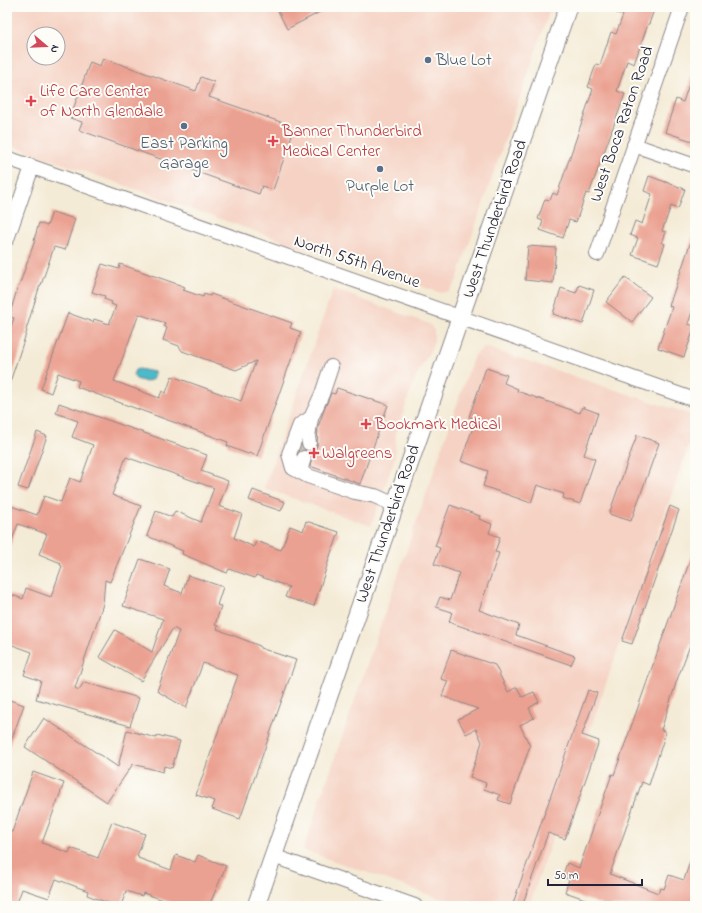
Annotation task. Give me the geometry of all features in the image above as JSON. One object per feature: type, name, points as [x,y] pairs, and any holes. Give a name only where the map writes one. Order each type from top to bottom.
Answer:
[{"type":"main road","name":"West Thunderbird Road","points":[[256,906],[568,7]]},
{"type":"street","name":"West Boca Raton Road","points":[[597,254],[682,7]]},
{"type":"street","points":[[634,145],[695,166]]},
{"type":"street","name":"North 55th Avenue","points":[[7,158],[695,400]]},
{"type":"street","points":[[7,239],[32,167]]},
{"type":"street","points":[[307,441],[311,418],[320,399],[331,367]]},
{"type":"street","points":[[311,418],[300,424],[289,454],[293,468],[301,462],[308,476],[375,496],[395,505]]},
{"type":"street","points":[[273,856],[415,906]]},
{"type":"shaded area","name":"Banner Thunderbird Medical Center","points":[[7,7],[551,7],[456,282],[449,291],[441,293],[314,250],[294,245],[7,144]]},
{"type":"shaded area","points":[[333,289],[429,324],[434,330],[434,341],[415,378],[396,434],[395,457],[371,526],[264,488]]},
{"type":"shaded area","points":[[485,347],[695,416],[695,427],[529,906],[461,906],[303,850],[474,355]]},
{"type":"water","points":[[139,369],[154,372],[155,374],[153,379],[146,382],[136,379],[133,375],[135,370]]},
{"type":"building","points":[[276,7],[330,7],[287,29]]},
{"type":"building","points":[[604,7],[655,7],[634,64],[627,61],[617,91],[625,94],[589,194],[586,193],[576,222],[569,220],[563,238],[540,230],[543,221],[538,219],[545,199],[550,200],[553,193],[557,195],[593,89],[588,87],[596,64],[600,65],[611,32],[616,34],[623,15],[604,9]]},
{"type":"building","name":"East Parking Garage","points":[[103,58],[196,91],[201,77],[214,82],[209,97],[289,125],[286,133],[292,135],[273,190],[262,186],[259,194],[79,130],[82,122],[70,118],[90,62],[100,66]]},
{"type":"building","points":[[693,72],[695,72],[695,142],[665,132],[676,99],[683,102]]},
{"type":"building","points":[[649,176],[685,189],[678,209],[671,206],[662,231],[666,232],[662,243],[665,244],[658,264],[632,255],[638,238],[630,235],[635,221],[642,224],[652,194],[644,191]]},
{"type":"building","points":[[52,212],[75,219],[65,250],[54,247],[40,285],[26,330],[27,331],[9,385],[7,385],[7,338],[14,318],[9,317],[18,286],[35,240],[39,223],[47,226]]},
{"type":"building","points":[[693,235],[695,236],[695,303],[688,324],[695,326],[684,357],[658,348],[672,307],[669,306]]},
{"type":"building","points":[[528,246],[556,248],[553,283],[525,280]]},
{"type":"building","points":[[102,264],[119,269],[120,264],[180,285],[185,287],[183,290],[203,297],[204,294],[210,296],[211,294],[292,323],[290,328],[301,332],[257,456],[227,446],[228,442],[77,387],[79,381],[58,373],[51,393],[41,389],[68,313],[93,322],[94,319],[109,324],[116,306],[111,304],[112,302],[104,299],[105,296],[92,292]],"holes":[[[139,314],[165,323],[164,326],[167,328],[163,340],[179,346],[182,351],[236,370],[256,361],[241,401],[172,376],[166,393],[162,391],[159,398],[114,381]]]},
{"type":"building","points":[[625,277],[651,297],[632,322],[606,302]]},
{"type":"building","points":[[579,285],[594,290],[583,324],[553,314],[561,288],[576,293]]},
{"type":"building","points":[[486,368],[507,375],[504,383],[518,389],[517,391],[580,413],[582,407],[598,413],[584,455],[595,459],[580,504],[563,498],[564,494],[537,485],[531,503],[483,486],[488,471],[461,461],[476,419],[469,417]]},
{"type":"building","name":"Walgreens","points":[[337,388],[388,405],[360,484],[310,466],[312,456],[309,451],[314,450],[317,446],[318,427],[331,393],[335,394]]},
{"type":"building","points":[[59,403],[207,455],[201,471],[228,481],[219,506],[242,514],[234,538],[254,547],[256,541],[281,550],[290,526],[303,531],[306,521],[339,532],[314,606],[285,597],[289,587],[256,575],[255,578],[229,569],[227,573],[182,554],[183,551],[147,536],[156,511],[172,517],[175,511],[201,522],[214,488],[126,457],[112,495],[141,506],[110,582],[105,580],[103,604],[75,688],[79,690],[84,682],[139,698],[130,726],[36,699],[41,681],[24,675],[32,652],[7,643],[11,633],[7,631],[7,593],[23,599],[26,588],[51,597],[62,566],[60,565],[61,563],[39,554],[47,534],[18,524],[7,551],[7,518],[11,506],[37,515],[44,496],[61,502],[70,478],[80,482],[93,445],[72,437],[78,421],[56,413]]},
{"type":"building","points":[[37,432],[47,436],[28,490],[18,487]]},
{"type":"building","points":[[637,435],[659,443],[631,521],[609,514]]},
{"type":"building","points":[[253,490],[285,502],[281,511],[249,500]]},
{"type":"building","points":[[450,505],[480,516],[479,519],[492,524],[489,533],[500,537],[495,552],[499,553],[479,610],[519,625],[516,635],[575,656],[571,665],[449,622],[452,612],[436,607],[440,597],[450,600],[459,573],[434,564],[440,548],[435,546]]},
{"type":"building","points":[[670,506],[679,510],[632,644],[622,641]]},
{"type":"building","points":[[694,549],[695,632],[677,680],[661,730],[666,732],[649,785],[642,782],[610,874],[658,893],[661,888],[664,889],[669,875],[684,880],[693,852],[695,852],[695,906],[605,906],[565,892],[569,879],[562,877],[567,863],[579,868],[612,774],[614,775]]},
{"type":"building","points":[[140,559],[170,569],[164,586],[182,593],[188,575],[223,587],[217,605],[221,606],[215,625],[218,626],[217,629],[260,646],[260,648],[296,660],[240,819],[212,809],[215,801],[196,795],[238,675],[203,663],[186,708],[157,691],[179,631],[173,628],[141,681],[99,657],[115,630],[152,652],[163,619],[123,606]]},
{"type":"building","points":[[451,650],[495,665],[508,692],[517,687],[522,697],[534,692],[539,702],[529,708],[534,718],[520,725],[530,746],[510,804],[498,800],[500,795],[484,789],[486,783],[470,777],[482,742],[476,729],[466,734],[458,719],[478,709],[442,696],[448,681],[441,679]]},
{"type":"building","points":[[588,690],[597,693],[582,735],[599,741],[565,839],[548,833],[522,906],[512,906]]},
{"type":"building","points":[[7,699],[24,705],[8,749],[7,749]]},
{"type":"building","points":[[44,718],[118,767],[127,730],[156,738],[157,735],[180,741],[172,768],[164,766],[163,772],[133,764],[107,802],[25,747]]},
{"type":"building","points":[[33,772],[64,783],[42,843],[69,853],[71,848],[98,858],[112,822],[145,834],[137,856],[139,856],[138,858],[171,870],[176,855],[195,862],[198,855],[226,866],[209,906],[181,906],[143,893],[142,896],[126,891],[121,906],[116,906],[87,895],[88,891],[56,879],[49,898],[22,889],[16,906],[7,906],[7,878],[11,866],[7,865],[7,830],[12,832]]},
{"type":"tunnel","points":[[298,456],[304,441]]},
{"type":"place","name":"Blue Lot","points":[[428,60]]},
{"type":"place","name":"Life Care Center of North Glendale","points":[[31,101]]},
{"type":"place","name":"East Parking Garage","points":[[184,126]]},
{"type":"place","name":"Banner Thunderbird Medical Center","points":[[273,141]]},
{"type":"place","name":"Purple Lot","points":[[380,169]]},
{"type":"place","name":"Bookmark Medical","points":[[366,424]]},
{"type":"place","name":"Walgreens","points":[[314,453]]}]
